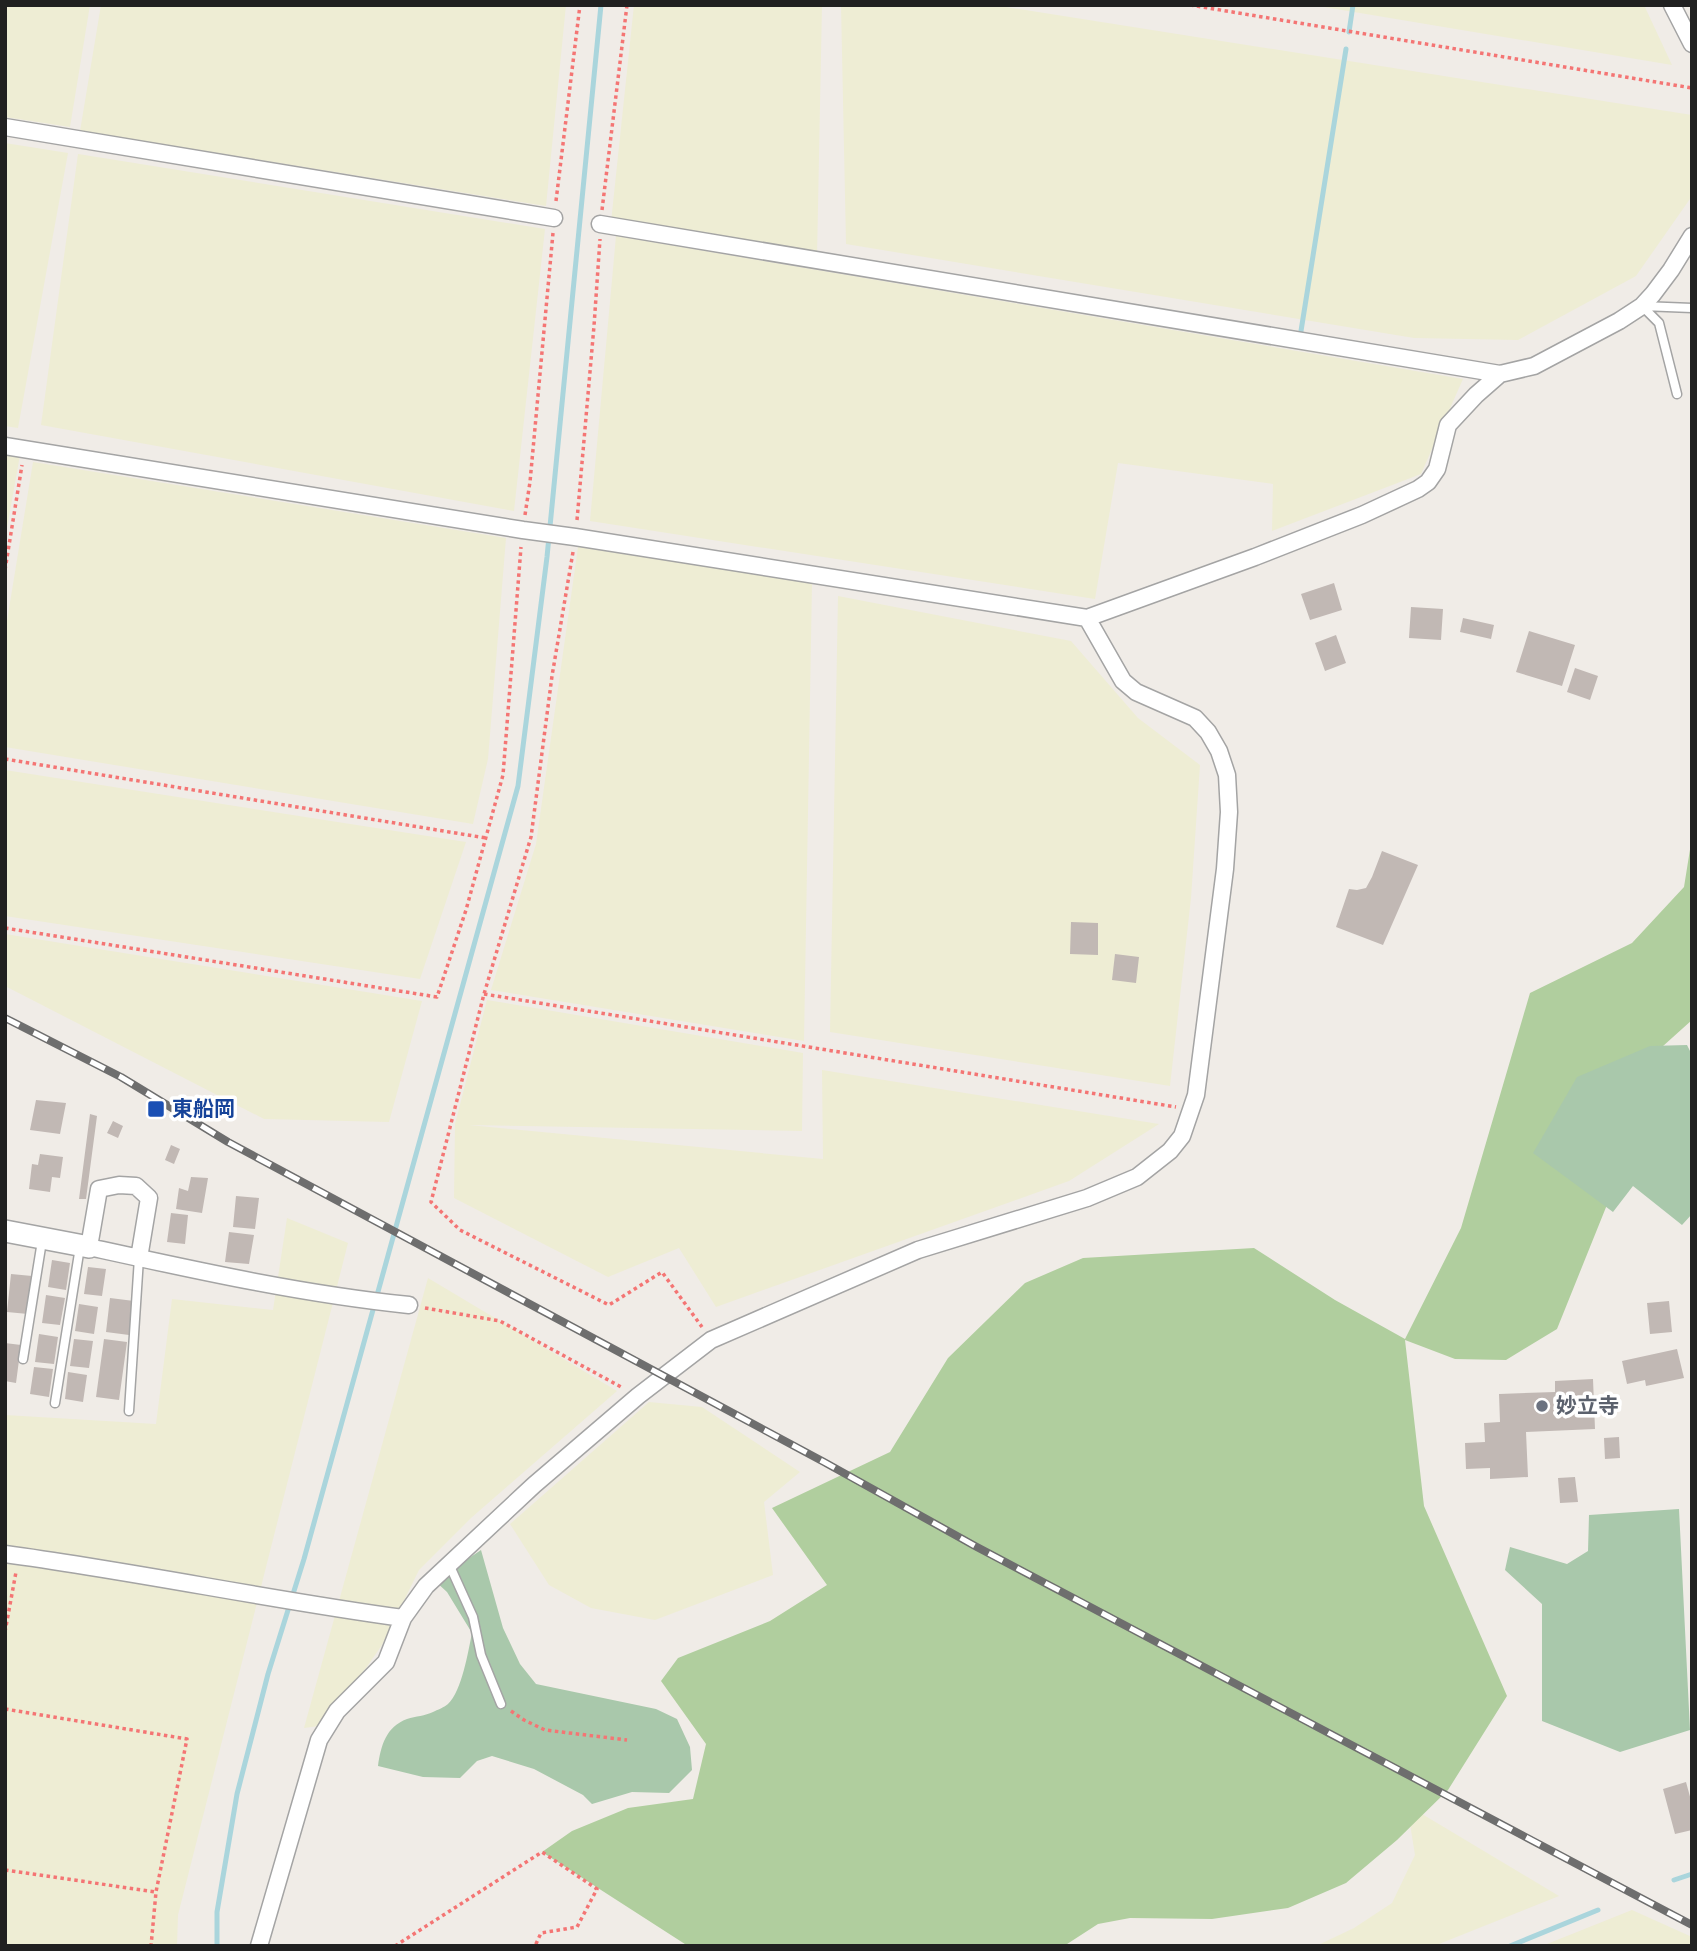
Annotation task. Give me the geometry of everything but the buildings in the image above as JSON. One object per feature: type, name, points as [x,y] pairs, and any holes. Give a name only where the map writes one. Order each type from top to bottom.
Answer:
[{"type":"street","points":[[1672,5],[1692,44]]},
{"type":"street","points":[[5,127],[554,218]]},
{"type":"street","points":[[600,224],[1500,374],[1534,366],[1642,306],[1659,286],[1692,236]]},
{"type":"street","points":[[5,446],[1087,618],[1314,534],[1418,489],[1428,482],[1437,469],[1448,425],[1500,374]]},
{"type":"street","points":[[258,1946],[319,1740],[337,1711],[386,1662],[403,1618],[426,1586],[534,1485],[638,1396],[711,1340],[918,1250],[1087,1198],[1137,1177],[1170,1151],[1182,1136],[1196,1095],[1225,869],[1229,812],[1227,775],[1219,751],[1208,732],[1195,718],[1136,692],[1124,681],[1087,618]]},
{"type":"street","points":[[85,1245],[99,1189],[119,1185],[136,1186],[149,1198],[139,1258]]},
{"type":"street","points":[[5,1231],[85,1245],[188,1269],[353,1299],[409,1305]]},
{"type":"street","points":[[12,1555],[98,1567],[315,1606],[403,1618]]},
{"type":"lane","points":[[1642,306],[1692,308]]},
{"type":"lane","points":[[1642,306],[1658,323],[1677,394]]},
{"type":"lane","points":[[23,1359],[43,1238]]},
{"type":"lane","points":[[55,1403],[85,1245]]},
{"type":"lane","points":[[129,1412],[139,1258]]},
{"type":"lane","points":[[449,1564],[473,1617],[481,1655],[501,1704]]},
{"type":"path","points":[[5,928],[437,997],[466,911],[503,775],[523,530],[554,218],[580,5]]},
{"type":"path","points":[[626,5],[600,224],[594,327],[575,537],[552,676],[531,837],[484,994],[431,1202],[460,1230],[609,1305],[662,1272],[711,1340]]},
{"type":"path","points":[[1190,5],[1692,88]]},
{"type":"path","points":[[5,570],[25,449]]},
{"type":"path","points":[[5,760],[486,838]]},
{"type":"path","points":[[484,994],[1191,1109]]},
{"type":"path","points":[[409,1305],[500,1321],[638,1396]]},
{"type":"path","points":[[5,1632],[12,1555]]},
{"type":"path","points":[[501,1704],[545,1730],[627,1740]]},
{"type":"path","points":[[5,1709],[187,1740],[156,1892],[151,1946]]},
{"type":"path","points":[[394,1946],[542,1852],[597,1889],[577,1927],[541,1933],[535,1946]]},
{"type":"path","points":[[5,1870],[156,1892]]},
{"type":"green space","points":[[5,5],[90,5],[70,127],[5,117]]},
{"type":"green space","points":[[101,5],[566,5],[546,206],[80,131]]},
{"type":"green space","points":[[634,5],[822,5],[817,257],[611,222]]},
{"type":"green space","points":[[841,5],[993,5],[1692,115],[1692,196],[1636,276],[1518,340],[1414,338],[846,244]]},
{"type":"green space","points":[[1312,5],[1644,5],[1672,65]]},
{"type":"green space","points":[[5,143],[68,153],[18,428],[5,426]]},
{"type":"green space","points":[[78,154],[545,229],[514,511],[41,425]]},
{"type":"green space","points":[[616,236],[1463,379],[1421,474],[1272,531],[1273,484],[1118,463],[1095,599],[590,521]]},
{"type":"green space","points":[[5,452],[20,455],[5,539]]},
{"type":"green space","points":[[33,462],[506,538],[488,759],[473,824],[5,747],[5,633]]},
{"type":"green space","points":[[578,547],[812,583],[804,1041],[491,990],[536,844]]},
{"type":"green space","points":[[838,596],[1071,641],[1138,718],[1200,765],[1191,898],[1170,1086],[830,1032]]},
{"type":"green space","points":[[5,770],[466,842],[420,979],[5,916]]},
{"type":"green space","points":[[1692,837],[1692,1020],[1643,1064],[1623,1165],[1557,1329],[1506,1360],[1455,1359],[1405,1340],[1424,1506],[1507,1696],[1448,1790],[1397,1840],[1346,1883],[1288,1908],[1212,1919],[1130,1918],[1098,1924],[1064,1946],[688,1946],[542,1852],[572,1831],[628,1808],[693,1799],[706,1744],[661,1681],[678,1658],[770,1621],[827,1585],[772,1508],[890,1452],[948,1358],[1025,1283],[1083,1258],[1254,1248],[1335,1300],[1405,1339],[1461,1228],[1530,993],[1632,943],[1684,887]]},
{"type":"green space","points":[[5,934],[422,1001],[389,1122],[264,1119],[5,986]]},
{"type":"green space","points":[[487,1000],[803,1053],[802,1131],[469,1125],[823,1159],[822,1070],[1159,1124],[1069,1181],[716,1307],[679,1248],[608,1277],[454,1198],[455,1124]]},
{"type":"green space","points":[[1687,1045],[1692,1055],[1692,1214],[1682,1225],[1633,1186],[1613,1212],[1533,1153],[1577,1077],[1650,1046]]},
{"type":"green space","points":[[287,1218],[348,1243],[178,1915],[177,1946],[5,1946],[5,1415],[156,1424],[172,1299],[273,1310]]},
{"type":"green space","points":[[428,1278],[617,1391],[471,1518],[419,1570],[382,1645],[366,1668],[319,1726],[304,1728]]},
{"type":"green space","points":[[649,1402],[702,1407],[800,1472],[764,1502],[773,1575],[655,1620],[591,1608],[549,1585],[510,1524]]},
{"type":"green space","points":[[1679,1509],[1690,1730],[1620,1752],[1542,1721],[1542,1604],[1505,1570],[1510,1547],[1567,1564],[1588,1551],[1589,1515]]},
{"type":"green space","points":[[481,1550],[503,1628],[520,1664],[536,1684],[656,1709],[677,1719],[690,1747],[692,1770],[669,1793],[632,1792],[592,1804],[583,1795],[534,1769],[492,1756],[477,1761],[460,1778],[423,1777],[378,1766],[383,1744],[394,1727],[407,1719],[445,1706],[457,1690],[472,1633],[447,1592],[435,1581]]},
{"type":"green space","points":[[1407,1805],[1559,1896],[1434,1946],[1316,1946],[1354,1928],[1392,1903],[1415,1855]]},
{"type":"green space","points":[[1632,1910],[1692,1937],[1692,1946],[1542,1946]]},
{"type":"waterway","points":[[217,1946],[217,1912],[237,1794],[268,1674],[304,1559],[518,786],[547,557],[601,5]]},
{"type":"waterway","points":[[1349,32],[1353,5]]},
{"type":"waterway","points":[[1301,331],[1346,49]]},
{"type":"waterway","points":[[1674,1880],[1692,1874]]},
{"type":"waterway","points":[[1510,1946],[1598,1910]]},
{"type":"railway","points":[[5,1018],[121,1077],[228,1142],[975,1546],[1692,1925]]},
{"type":"place","name":"東船岡","points":[[156,1109]]},
{"type":"place","name":"妙立寺","points":[[1542,1406]]}]
